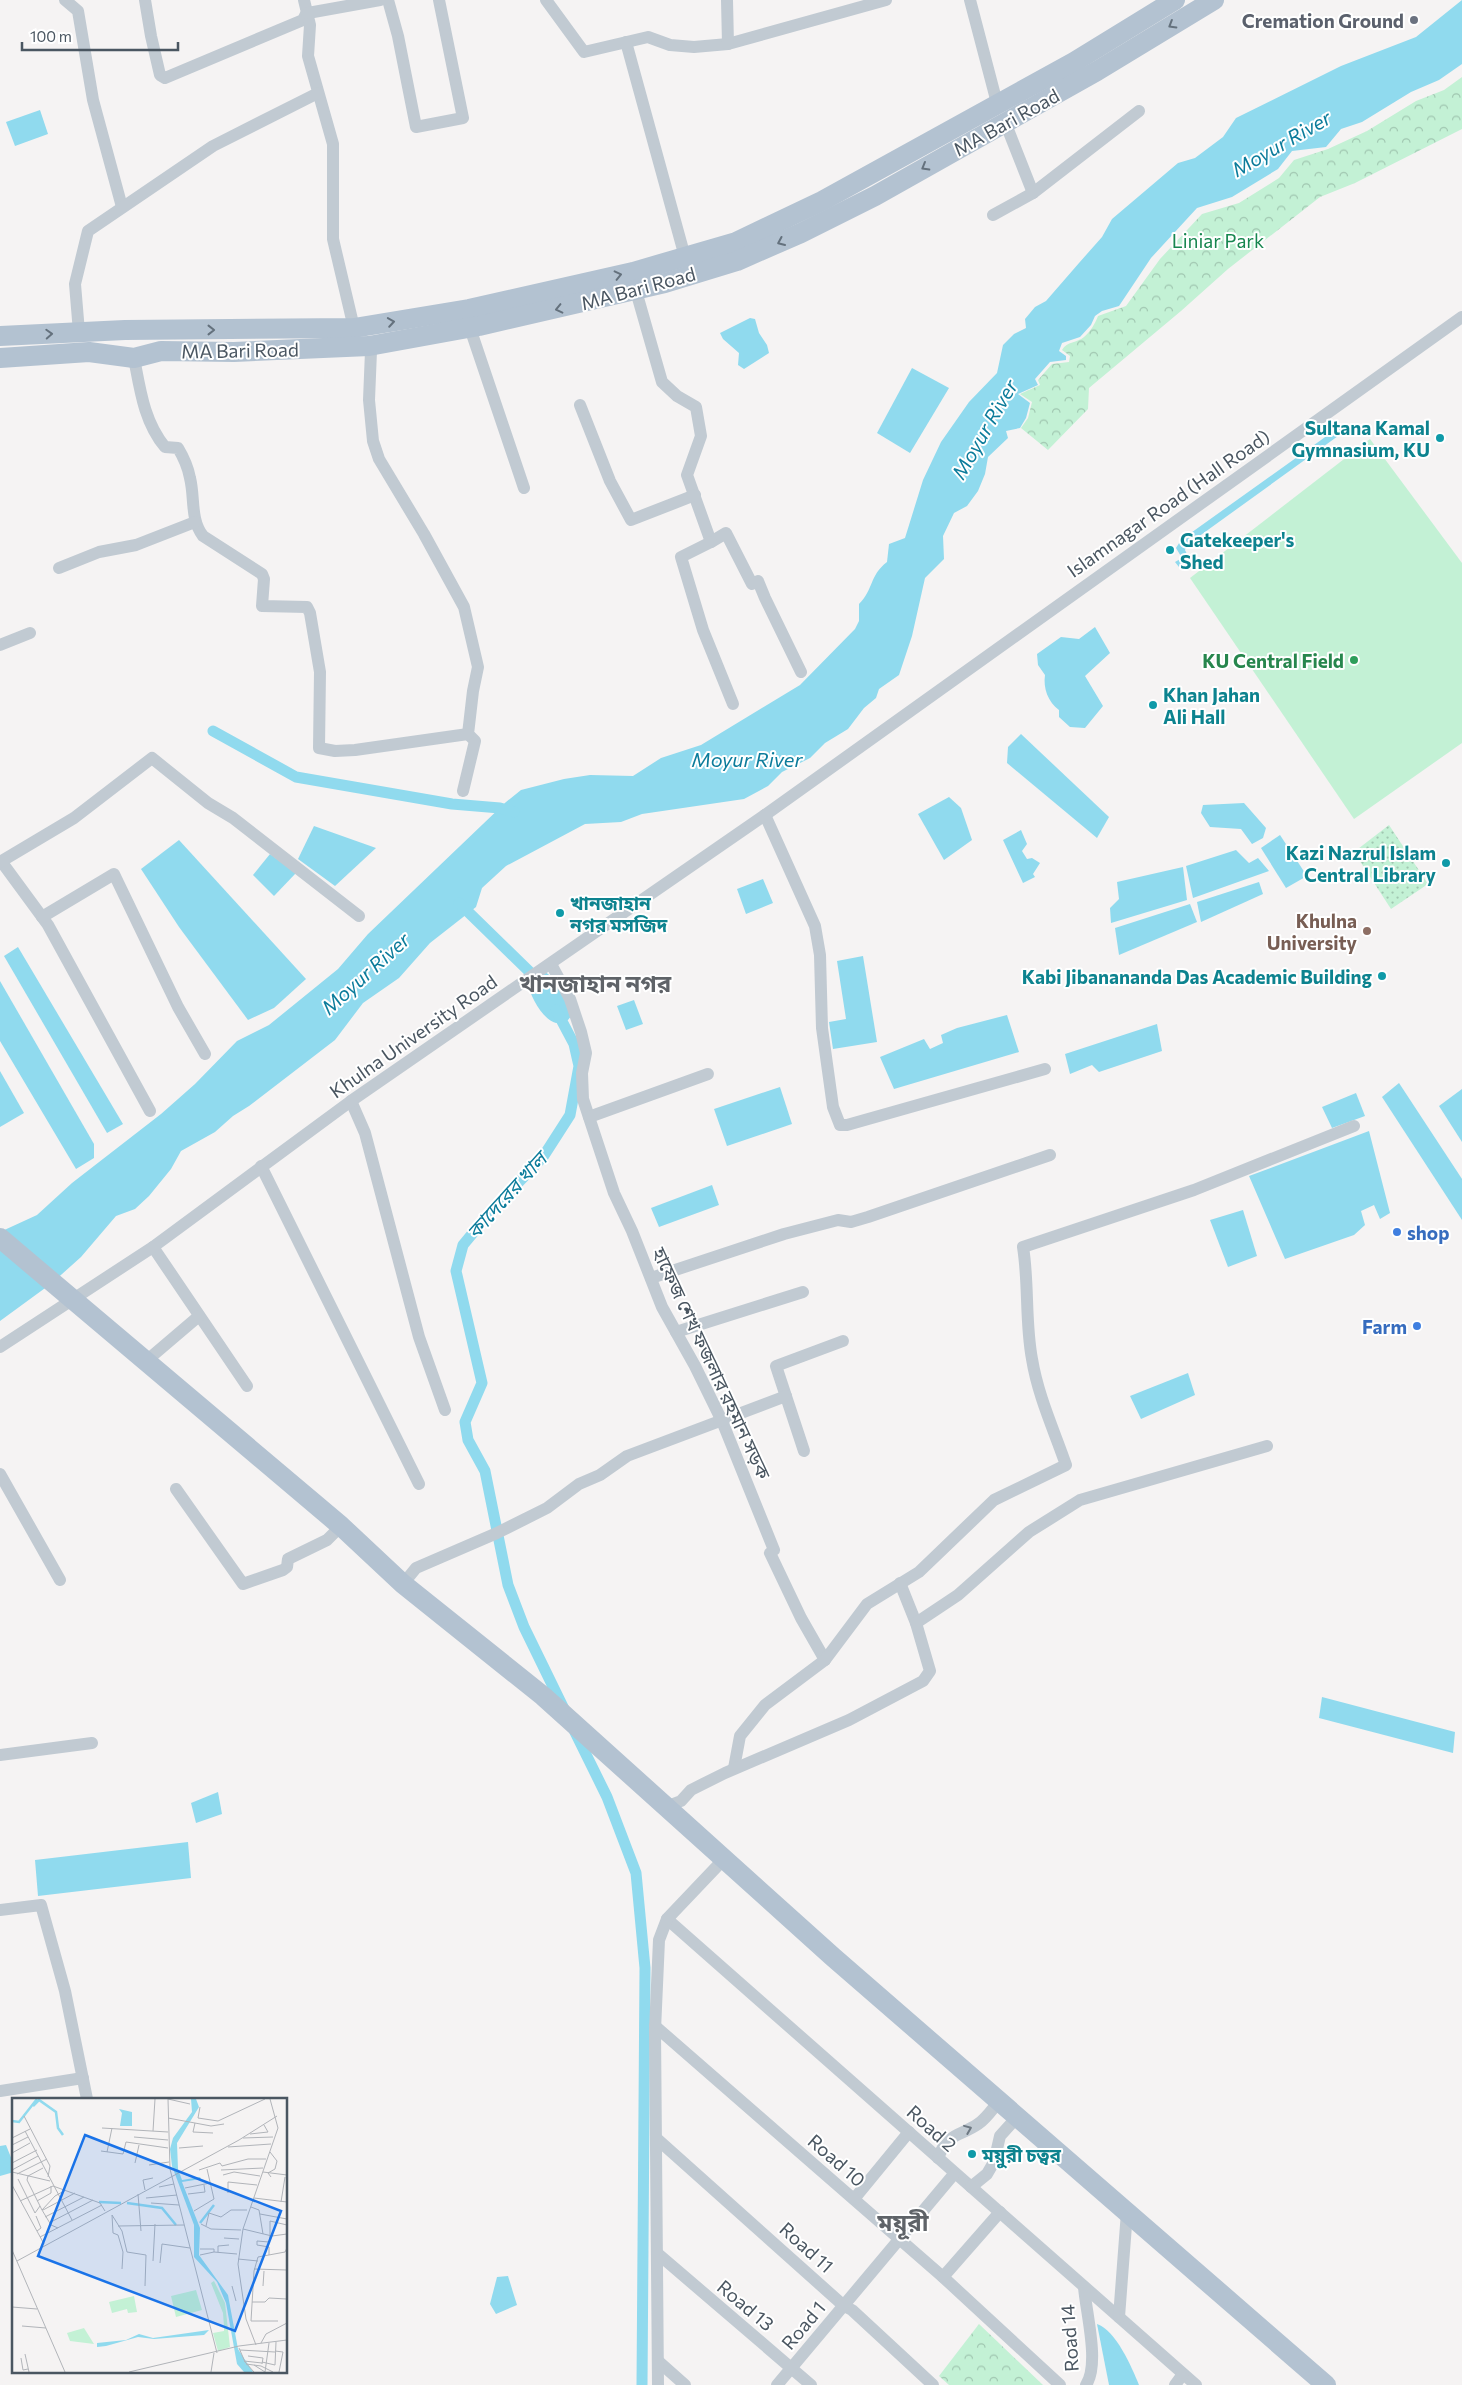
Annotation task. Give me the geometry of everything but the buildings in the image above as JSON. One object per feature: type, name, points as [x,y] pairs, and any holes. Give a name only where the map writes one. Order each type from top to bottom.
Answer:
[{"type":"main road","name":"MA Bari Road","points":[[0,336],[80,332],[354,328],[468,309],[633,272],[736,242],[822,201],[1074,62],[1175,0]]},
{"type":"main road","name":"MA Bari Road","points":[[0,358],[89,352],[134,358],[161,351],[234,352],[369,346],[470,328],[636,290],[737,261],[801,233],[875,196],[1097,71],[1214,0]]},
{"type":"main road","points":[[0,1238],[341,1526],[403,1584],[543,1696],[665,1808],[833,1957],[1000,2100],[1318,2383]]},
{"type":"street","points":[[65,0],[78,11],[92,100],[122,207]]},
{"type":"street","points":[[145,0],[160,75],[165,78],[303,20],[307,14],[380,0]]},
{"type":"street","points":[[304,0],[310,25],[308,56],[333,144],[333,239],[354,328]]},
{"type":"street","points":[[388,0],[398,36],[416,127],[462,118],[439,0]]},
{"type":"street","points":[[546,0],[584,52],[648,37],[670,44],[694,47],[728,44],[886,0]]},
{"type":"street","points":[[727,0],[728,44]]},
{"type":"street","points":[[970,0],[997,104]]},
{"type":"street","points":[[626,42],[685,257]]},
{"type":"street","points":[[80,332],[75,284],[88,231],[213,146],[318,93]]},
{"type":"street","points":[[993,215],[1033,193],[1139,111]]},
{"type":"street","points":[[1005,122],[1033,193]]},
{"type":"street","points":[[636,290],[662,382],[677,396],[696,407],[701,436],[687,474],[711,542]]},
{"type":"street","name":"Islamnagar Road (Hall Road)","points":[[970,668],[1462,317]]},
{"type":"street","points":[[470,328],[524,488]]},
{"type":"street","points":[[369,346],[371,351],[369,400],[374,441],[379,459],[464,606],[478,667],[472,691],[468,734]]},
{"type":"street","points":[[134,358],[144,409],[159,440],[165,447],[178,448],[186,462],[191,480],[195,522],[203,536],[262,574],[264,579],[262,606],[306,607],[310,613],[320,672],[319,748],[336,751],[355,750],[468,734],[476,741],[464,791]]},
{"type":"street","points":[[580,405],[610,481],[631,520],[695,495]]},
{"type":"street","points":[[59,568],[99,552],[136,545],[195,522]]},
{"type":"street","points":[[732,704],[702,630],[681,557],[726,533],[752,584],[758,580],[801,672]]},
{"type":"street","points":[[0,645],[30,633]]},
{"type":"street","name":"Khulna University Road","points":[[0,1347],[68,1295],[153,1247],[351,1101],[765,815],[970,668]]},
{"type":"street","points":[[150,1111],[42,917],[1,862],[74,818],[152,758],[208,803],[233,818],[359,916]]},
{"type":"street","points":[[765,815],[815,926],[820,955],[822,1028],[833,1107],[840,1125],[847,1125],[1045,1069]]},
{"type":"street","points":[[42,917],[114,874],[178,1007],[205,1054]]},
{"type":"street","name":"হাফেজ শেখ ফজলার রহমান সড়ক","points":[[551,964],[570,999],[581,1032],[586,1053],[582,1073],[583,1099],[614,1193],[652,1278],[662,1307],[722,1421],[774,1550],[770,1552],[825,1660]]},
{"type":"street","points":[[589,1117],[708,1074]]},
{"type":"street","points":[[351,1101],[365,1133],[419,1337],[445,1410]]},
{"type":"street","points":[[734,1768],[740,1736],[765,1705],[825,1660],[867,1604],[919,1572],[994,1500],[1066,1465],[1036,1384],[1031,1356],[1026,1266],[1023,1247],[1194,1190],[1354,1126]]},
{"type":"street","points":[[652,1278],[784,1234],[838,1220],[851,1222],[868,1217],[1050,1155]]},
{"type":"street","points":[[261,1166],[419,1484]]},
{"type":"street","points":[[153,1247],[247,1386]]},
{"type":"street","points":[[676,1332],[804,1292]]},
{"type":"street","points":[[145,1362],[199,1316]]},
{"type":"street","points":[[804,1451],[776,1366],[843,1341]]},
{"type":"street","points":[[403,1584],[416,1568],[497,1533],[551,1505],[579,1484],[600,1475],[627,1456],[786,1396]]},
{"type":"street","points":[[916,1623],[958,1596],[1029,1532],[1080,1500],[1267,1446]]},
{"type":"street","points":[[0,1474],[60,1580]]},
{"type":"street","points":[[176,1489],[243,1584],[283,1570],[288,1559],[327,1540],[341,1526]]},
{"type":"street","points":[[665,1808],[681,1801],[692,1790],[734,1768],[849,1720],[923,1681],[930,1671],[916,1623],[900,1583]]},
{"type":"street","points":[[0,1755],[92,1743]]},
{"type":"street","points":[[658,2385],[655,2026],[658,1940],[667,1919],[724,1859]]},
{"type":"street","points":[[0,1910],[41,1905],[65,1991],[87,2098]]},
{"type":"street","name":"Road 2","points":[[667,1919],[909,2132],[954,2174],[1000,2212],[1196,2385]]},
{"type":"street","name":"Road 10","points":[[655,2026],[944,2277],[1060,2385]]},
{"type":"street","points":[[0,2091],[83,2078]]},
{"type":"street","points":[[938,2158],[942,2146],[952,2136],[981,2122],[1000,2100]]},
{"type":"street","points":[[971,2187],[987,2174],[994,2162],[1000,2136],[1018,2116]]},
{"type":"street","points":[[854,2199],[909,2132]]},
{"type":"street","name":"Road 11","points":[[656,2138],[844,2306],[852,2310],[933,2385]]},
{"type":"street","name":"Road 1","points":[[777,2385],[901,2240],[954,2174]]},
{"type":"street","points":[[944,2277],[1000,2212]]},
{"type":"street","points":[[1119,2317],[1127,2212]]},
{"type":"street","name":"Road 13","points":[[657,2253],[811,2385]]},
{"type":"street","name":"Road 14","points":[[1084,2287],[1092,2360],[1092,2376],[1086,2385]]},
{"type":"street","points":[[658,2361],[685,2385]]},
{"type":"street","points":[[1175,2385],[1183,2374]]},
{"type":"green space","name":"Liniar Park","points":[[1462,77],[1462,129],[1355,183],[1320,197],[1228,269],[1089,388],[1088,409],[1048,450],[1021,428],[1028,418],[1032,402],[1020,394],[1040,385],[1038,380],[1052,364],[1069,362],[1070,356],[1062,350],[1067,345],[1086,335],[1098,316],[1126,306],[1160,259],[1202,214],[1239,203],[1279,178],[1294,160],[1328,149],[1367,131],[1416,101],[1444,90]]},
{"type":"green space","name":"KU Central Field","points":[[1370,439],[1462,563],[1462,743],[1354,819],[1190,578]]},
{"type":"green space","points":[[1389,825],[1428,884],[1391,909],[1354,852]]},
{"type":"green space","points":[[979,2324],[1043,2385],[949,2385],[939,2376]]},
{"type":"water","name":"Moyur River","points":[[1462,0],[1462,64],[1439,80],[1411,92],[1362,122],[1341,129],[1326,147],[1292,151],[1278,169],[1232,197],[1197,208],[1151,258],[1119,306],[1102,311],[1095,316],[1091,325],[1080,337],[1062,343],[1059,351],[1066,356],[1066,360],[1050,362],[1035,379],[1038,385],[1018,394],[1030,403],[1026,418],[1020,428],[1006,431],[1008,438],[988,457],[985,474],[978,491],[967,506],[954,513],[943,536],[944,559],[925,578],[912,636],[899,675],[879,689],[876,698],[864,708],[848,729],[825,743],[810,758],[782,772],[768,786],[744,799],[642,814],[621,822],[585,824],[506,866],[482,888],[476,907],[430,943],[399,978],[363,1003],[335,1040],[249,1106],[233,1116],[215,1132],[181,1151],[171,1169],[149,1196],[135,1209],[116,1216],[81,1257],[52,1283],[0,1321],[0,1232],[37,1215],[72,1183],[161,1114],[195,1084],[237,1041],[269,1025],[338,969],[368,934],[506,802],[521,790],[564,779],[590,775],[633,776],[661,758],[701,745],[800,685],[855,629],[859,621],[859,604],[867,593],[877,572],[887,562],[889,544],[905,538],[923,480],[941,442],[969,402],[997,373],[1003,345],[1014,334],[1026,328],[1025,319],[1035,307],[1046,301],[1102,237],[1112,219],[1178,163],[1195,158],[1223,137],[1236,118],[1341,66],[1416,37]]},
{"type":"water","points":[[40,110],[48,134],[15,146],[6,122]]},
{"type":"water","points":[[750,318],[755,319],[759,333],[767,345],[769,353],[744,369],[738,365],[739,353],[723,339],[720,333]]},
{"type":"water","points":[[912,368],[949,388],[910,453],[877,433]]},
{"type":"water","points":[[1342,425],[1345,431],[1187,545],[1185,550],[1190,560],[1179,567],[1175,562],[1182,558],[1176,548],[1181,540]]},
{"type":"water","points":[[1095,627],[1110,653],[1085,676],[1103,706],[1085,728],[1070,727],[1059,717],[1059,710],[1047,694],[1045,675],[1038,665],[1037,654],[1061,637],[1079,639]]},
{"type":"water","points":[[1021,734],[1109,817],[1097,838],[1007,763],[1008,747]]},
{"type":"water","points":[[949,797],[961,808],[972,840],[944,860],[918,814]]},
{"type":"water","points":[[1244,803],[1266,828],[1263,838],[1252,844],[1241,829],[1210,827],[1201,813],[1203,805]]},
{"type":"water","points":[[314,826],[376,848],[335,886],[298,859]]},
{"type":"water","points":[[1021,830],[1027,844],[1022,851],[1027,859],[1032,858],[1040,863],[1033,874],[1035,877],[1023,883],[1003,840]]},
{"type":"water","points":[[1280,835],[1307,876],[1286,888],[1261,848]]},
{"type":"water","points":[[179,840],[306,979],[274,1008],[248,1020],[179,927],[141,869]]},
{"type":"water","points":[[1236,850],[1249,863],[1258,858],[1269,871],[1193,898],[1186,866]]},
{"type":"water","points":[[270,854],[296,873],[274,896],[253,875]]},
{"type":"water","points":[[1183,867],[1187,900],[1111,923],[1110,908],[1119,899],[1117,882]]},
{"type":"water","points":[[763,879],[773,903],[746,914],[737,889]]},
{"type":"water","points":[[1259,882],[1263,894],[1201,922],[1197,902]]},
{"type":"water","points":[[1190,904],[1197,922],[1119,955],[1115,928]]},
{"type":"water","points":[[18,947],[123,1124],[107,1133],[4,956]]},
{"type":"water","points":[[863,956],[877,1042],[833,1049],[829,1022],[846,1019],[837,961]]},
{"type":"water","points":[[545,972],[556,985],[572,1015],[568,1020],[561,1023],[551,1021],[546,1017],[531,995],[528,984],[530,980],[538,980],[540,973]]},
{"type":"water","points":[[0,981],[94,1144],[94,1158],[76,1169],[0,1041]]},
{"type":"water","points":[[634,1000],[643,1024],[626,1030],[617,1006]]},
{"type":"water","points":[[1007,1015],[1019,1052],[894,1089],[880,1057],[924,1039],[930,1049],[943,1043],[941,1035],[957,1028]]},
{"type":"water","points":[[1157,1024],[1162,1051],[1099,1072],[1092,1065],[1070,1074],[1065,1054]]},
{"type":"water","points":[[0,1071],[24,1113],[0,1127]]},
{"type":"water","points":[[1399,1083],[1462,1179],[1462,1220],[1382,1097]]},
{"type":"water","points":[[780,1087],[792,1124],[727,1146],[714,1109]]},
{"type":"water","points":[[1462,1089],[1462,1142],[1439,1106]]},
{"type":"water","points":[[1356,1093],[1365,1116],[1332,1128],[1322,1107]]},
{"type":"water","points":[[1369,1131],[1390,1213],[1380,1219],[1374,1205],[1361,1211],[1365,1225],[1354,1235],[1285,1259],[1249,1176]]},
{"type":"water","points":[[712,1185],[719,1205],[659,1227],[651,1208]]},
{"type":"water","points":[[1243,1210],[1257,1256],[1228,1267],[1210,1220]]},
{"type":"water","points":[[1188,1373],[1195,1395],[1141,1419],[1130,1396]]},
{"type":"water","points":[[1322,1697],[1455,1732],[1453,1753],[1319,1718]]},
{"type":"water","points":[[218,1792],[222,1814],[196,1823],[191,1803]]},
{"type":"water","points":[[188,1842],[191,1878],[38,1896],[35,1860]]},
{"type":"water","points":[[6,2145],[12,2160],[12,2173],[0,2176],[0,2146]]},
{"type":"water","points":[[508,2276],[517,2305],[496,2314],[490,2304],[497,2277]]},
{"type":"water","points":[[1097,2324],[1117,2341],[1139,2385],[1109,2385]]},
{"type":"waterway","points":[[213,731],[296,777],[452,804],[500,808],[514,812]]},
{"type":"waterway","name":"কাদেরের খাল","points":[[459,903],[538,980],[546,994]]},
{"type":"waterway","name":"কাদেরের খাল","points":[[556,1010],[574,1044],[579,1066],[570,1115],[543,1157],[492,1210],[463,1245],[456,1271],[482,1383],[465,1422],[468,1440],[485,1471],[508,1585],[524,1627],[564,1709]]},
{"type":"waterway","points":[[574,1730],[607,1797],[636,1873],[645,1968],[642,2385]]},
{"type":"place","name":"Cremation Ground","points":[[1414,20]]},
{"type":"place","name":"Sultana Kamal Gymnasium, KU","points":[[1440,438]]},
{"type":"place","name":"Gatekeeper's Shed","points":[[1170,550]]},
{"type":"place","name":"KU Central Field","points":[[1354,660]]},
{"type":"place","name":"Khan Jahan Ali Hall","points":[[1153,705]]},
{"type":"place","name":"Kazi Nazrul Islam Central Library","points":[[1446,863]]},
{"type":"place","name":"খানজাহান নগর মসজিদ","points":[[560,913]]},
{"type":"place","name":"Khulna University","points":[[1367,931]]},
{"type":"place","name":"Kabi Jibanananda Das Academic Building","points":[[1382,976]]},
{"type":"place","name":"shop","points":[[1397,1232]]},
{"type":"place","name":"Farm","points":[[1417,1326]]},
{"type":"place","name":"ময়ুরী চত্বর","points":[[972,2154]]},
{"type":"district","name":"খানজাহান নগর","points":[[595,982]]},
{"type":"district","name":"ময়ূরী","points":[[903,2221]]}]
